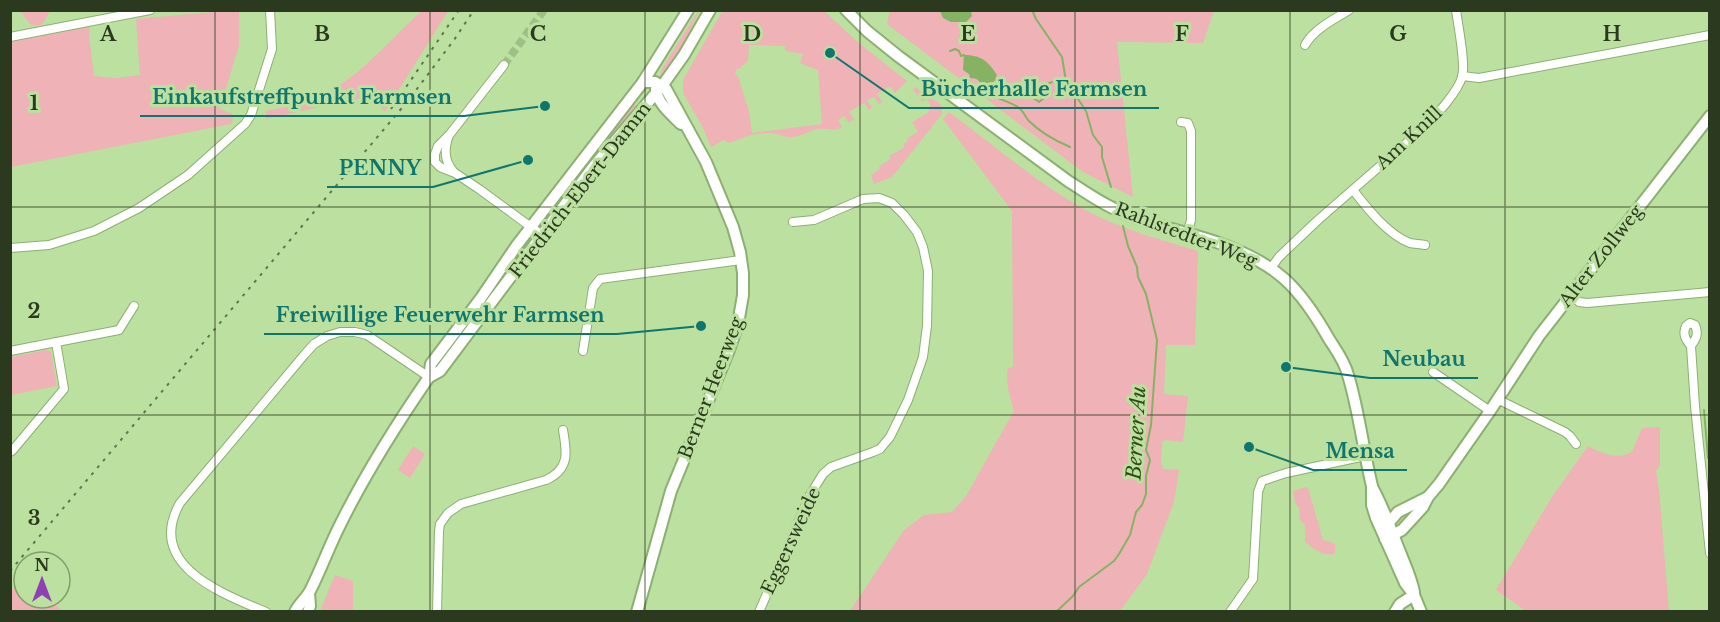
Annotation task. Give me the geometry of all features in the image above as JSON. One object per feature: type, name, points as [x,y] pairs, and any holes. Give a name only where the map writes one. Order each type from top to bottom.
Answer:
[{"type":"main road","points":[[658,87],[643,82],[688,10]]},
{"type":"main road","points":[[658,87],[684,54],[710,10]]},
{"type":"main road","name":"Rahlstedter Weg","points":[[846,10],[867,31],[913,67],[1068,181],[1115,209],[1151,224],[1220,244],[1271,267],[1297,290],[1309,304],[1346,367],[1372,486],[1372,505],[1412,580],[1414,595],[1422,612]]},
{"type":"main road","points":[[658,87],[663,50]]},
{"type":"main road","name":"Friedrich-Ebert-Damm","points":[[295,612],[309,593],[335,536],[380,452],[429,377],[431,364],[643,82]]},
{"type":"main road","name":"Berner Heerweg","points":[[638,612],[671,491],[735,332],[743,295],[741,260],[733,227],[706,162],[690,132],[671,97],[658,87]]},
{"type":"main road","name":"Friedrich-Ebert-Damm","points":[[429,377],[440,371],[593,167],[658,87]]},
{"type":"main road","name":"Alter Zollweg","points":[[1387,536],[1401,530],[1422,507],[1490,411],[1539,336],[1710,116]]},
{"type":"main road","name":"Rahlstedter Weg","points":[[1372,486],[1389,522],[1387,536]]},
{"type":"main road","name":"Alter Zollweg","points":[[1389,522],[1398,512],[1428,497]]},
{"type":"main road","points":[[1381,502],[1398,512]]},
{"type":"main road","name":"Friedrich-Ebert-Damm","points":[[308,612],[309,593]]},
{"type":"main road","points":[[1395,612],[1400,604],[1414,595]]},
{"type":"street","points":[[10,37],[150,10]]},
{"type":"street","points":[[10,248],[49,245],[94,231],[139,208],[188,175],[240,129],[251,115],[272,49],[270,10]]},
{"type":"street","points":[[1305,45],[1322,27],[1349,10]]},
{"type":"street","points":[[1456,10],[1462,76],[1479,78],[1710,35]]},
{"type":"street","points":[[504,65],[438,146],[435,154],[436,164],[455,173],[543,235]]},
{"type":"street","name":"Am Knill","points":[[1271,267],[1296,240],[1439,113],[1462,76]]},
{"type":"street","points":[[1180,122],[1188,123],[1191,131],[1191,220],[1187,234]]},
{"type":"street","points":[[435,154],[445,146],[450,134]]},
{"type":"street","points":[[445,146],[447,162],[455,173]]},
{"type":"street","points":[[1353,190],[1372,214],[1390,229],[1411,243],[1425,245]]},
{"type":"street","name":"Eggersweide","points":[[759,612],[810,495],[823,474],[831,467],[879,449],[890,437],[908,400],[923,357],[927,334],[928,271],[925,254],[917,232],[892,203],[869,197],[814,220],[794,222]]},
{"type":"street","points":[[583,351],[593,288],[600,279],[741,260]]},
{"type":"street","points":[[1571,295],[1579,302],[1587,303],[1710,291]]},
{"type":"street","points":[[10,351],[119,330],[134,306]]},
{"type":"street","points":[[266,612],[204,583],[177,556],[171,523],[180,503],[304,354],[327,336],[348,331],[367,335],[429,377]]},
{"type":"street","points":[[10,452],[64,389],[56,342]]},
{"type":"street","points":[[1691,346],[1710,553]]},
{"type":"street","points":[[1433,372],[1490,411]]},
{"type":"street","points":[[1497,399],[1565,432],[1576,444]]},
{"type":"street","points":[[437,612],[440,524],[448,513],[461,504],[546,480],[556,475],[566,458],[563,430]]},
{"type":"street","points":[[1230,612],[1253,579],[1258,492],[1262,481],[1286,473],[1365,456]]},
{"type":"shaded area","points":[[723,10],[824,11],[860,44],[907,81],[895,93],[890,86],[877,94],[882,102],[879,104],[874,97],[867,100],[872,108],[869,110],[864,103],[849,112],[854,119],[849,123],[844,116],[838,120],[842,127],[834,130],[816,129],[793,137],[760,133],[729,143],[723,140],[711,147],[683,93],[683,80]],"holes":[[[749,45],[785,46],[785,51],[803,54],[800,63],[818,70],[822,124],[752,133],[749,112],[738,76],[735,74],[736,69],[748,61]]]},
{"type":"shaded area","points":[[890,10],[940,11],[943,18],[972,16],[971,10],[1214,11],[1203,43],[1117,42],[1133,197],[1083,172],[887,24]]},
{"type":"shaded area","points":[[20,11],[50,11],[42,25],[31,25]]},
{"type":"shaded area","points":[[239,11],[239,45],[220,109],[234,115],[231,124],[11,167],[11,42],[90,27],[94,76],[116,78],[140,75],[136,19]]},
{"type":"shaded area","points":[[422,11],[448,11],[385,112],[370,96],[266,119],[266,111],[306,102],[328,93],[343,83],[357,73]]},
{"type":"shaded area","points":[[698,11],[680,52],[661,80],[663,67]]},
{"type":"shaded area","points":[[940,11],[971,11],[972,16],[966,22],[951,22],[943,18]]},
{"type":"shaded area","points":[[964,55],[980,58],[990,66],[997,75],[993,84],[983,89],[978,80],[970,78],[969,74],[963,70]]},
{"type":"shaded area","points":[[915,87],[940,104],[942,114],[892,177],[874,184],[871,175],[880,169],[879,166],[891,159],[889,156],[905,147],[903,144],[908,141],[907,138],[918,132],[912,122],[928,113],[931,106],[927,99],[922,102],[913,89]]},
{"type":"shaded area","points":[[633,101],[638,110],[549,219],[545,216]]},
{"type":"shaded area","points":[[949,112],[1041,182],[1079,206],[1123,227],[1198,251],[1195,345],[1166,345],[1164,394],[1188,396],[1183,442],[1166,440],[1162,442],[1161,464],[1164,469],[1179,470],[1174,502],[1147,574],[1120,611],[850,611],[904,530],[924,515],[952,512],[966,496],[1014,411],[1007,379],[1008,368],[1013,367],[1012,211],[943,119]]},
{"type":"shaded area","points":[[46,350],[51,352],[57,386],[11,395],[11,357]]},
{"type":"shaded area","points":[[1660,427],[1660,466],[1656,471],[1669,611],[1526,611],[1496,590],[1552,497],[1588,446],[1610,455],[1621,456],[1632,452],[1642,428]]},
{"type":"shaded area","points":[[413,446],[425,454],[410,478],[398,470]]},
{"type":"shaded area","points":[[1306,487],[1323,540],[1335,544],[1335,553],[1323,554],[1305,541],[1305,525],[1300,520],[1299,508],[1293,491]]},
{"type":"shaded area","points":[[335,575],[353,581],[353,611],[320,611]]},
{"type":"shaded area","points":[[11,592],[12,610],[63,611],[11,611]]},
{"type":"waterway","name":"Berner Au","points":[[1032,10],[1062,57],[1066,81],[1086,111],[1093,135],[1102,147],[1102,157],[1111,187]]},
{"type":"waterway","points":[[950,51],[955,49],[961,56],[964,55]]},
{"type":"waterway","points":[[995,79],[999,83],[1020,88],[1039,102],[1044,98],[1047,84],[1052,82]]},
{"type":"waterway","points":[[986,87],[997,98],[1020,109],[1029,121],[1043,132],[1070,147]]},
{"type":"waterway","name":"Berner Au","points":[[1056,612],[1079,587],[1114,561],[1130,535],[1136,512],[1142,505],[1146,494],[1146,476],[1150,460],[1146,450],[1151,425],[1157,340],[1146,294],[1138,277],[1137,267],[1123,226]]},
{"type":"waterway","points":[[1704,410],[1708,458]]},
{"type":"tunnel","points":[[504,65],[544,10]]},
{"type":"railway","points":[[391,109],[459,10]]},
{"type":"railway","points":[[10,571],[407,102],[474,10]]},
{"type":"place","name":"Bücherhalle Farmsen","points":[[830,53]]},
{"type":"place","name":"Einkaufstreffpunkt Farmsen","points":[[545,106]]},
{"type":"place","name":"PENNY","points":[[528,160]]},
{"type":"place","name":"Freiwillige Feuerwehr Farmsen","points":[[701,326]]},
{"type":"place","name":"Neubau","points":[[1286,367]]},
{"type":"place","name":"Mensa","points":[[1249,447]]}]
